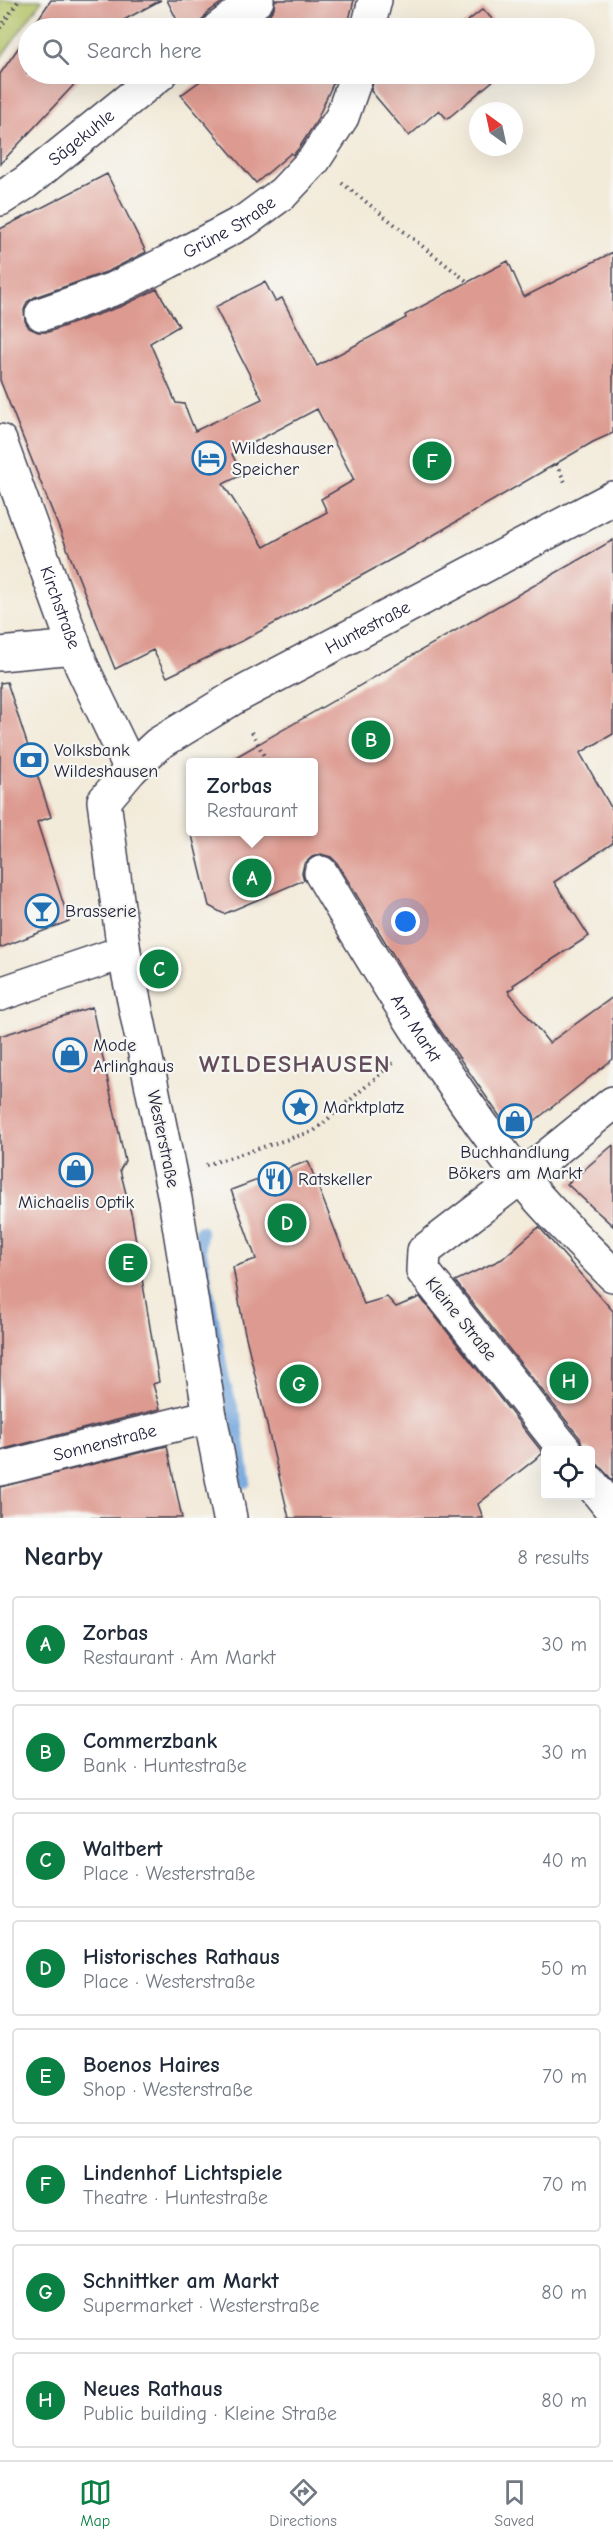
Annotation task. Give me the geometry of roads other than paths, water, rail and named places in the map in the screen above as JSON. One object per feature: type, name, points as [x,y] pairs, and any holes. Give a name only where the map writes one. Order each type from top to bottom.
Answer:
[{"type":"street","points":[[233,18],[257,0]]},
{"type":"street","points":[[370,18],[375,0]]},
{"type":"street","name":"Sägekuhle","points":[[0,199],[25,183],[148,84]]},
{"type":"street","name":"Grüne Straße","points":[[42,314],[116,288],[245,221],[283,193],[314,160],[342,117],[354,84]]},
{"type":"street","name":"Kirchstraße","points":[[0,441],[74,647],[130,769]]},
{"type":"street","name":"Huntestraße","points":[[130,769],[158,744],[235,697],[613,498]]},
{"type":"street","points":[[0,654],[74,647]]},
{"type":"street","name":"Westerstraße","points":[[130,769],[104,801],[124,952],[170,1176],[210,1416],[230,1518]]},
{"type":"street","name":"Am Markt","points":[[321,873],[421,1039],[521,1177],[613,1275]]},
{"type":"street","points":[[0,994],[124,952]]},
{"type":"street","name":"Kleine Straße","points":[[562,1446],[423,1271],[424,1251],[521,1177],[613,1102]]},
{"type":"street","name":"Sonnenstraße","points":[[0,1469],[210,1416]]},
{"type":"street","points":[[595,1487],[613,1510]]},
{"type":"waterway","points":[[201,1231],[200,1246],[224,1381],[236,1419],[245,1482]]},
{"type":"place","name":"Wildeshauser Speicher","points":[[209,458]]},
{"type":"place","name":"Lindenhof Lichtspiele","points":[[432,461]]},
{"type":"place","name":"Commerzbank","points":[[371,740]]},
{"type":"place","name":"Volksbank Wildeshausen","points":[[31,760]]},
{"type":"place","name":"Zorbas","points":[[252,878]]},
{"type":"place","name":"Brasserie","points":[[42,911]]},
{"type":"place","name":"Waltbert","points":[[159,969]]},
{"type":"place","name":"Mode Arlinghaus","points":[[70,1055]]},
{"type":"place","name":"Marktplatz","points":[[300,1107]]},
{"type":"place","name":"Buchhandlung Bökers am Markt","points":[[515,1121]]},
{"type":"place","name":"Michaelis Optik","points":[[76,1170]]},
{"type":"place","name":"Ratskeller","points":[[275,1179]]},
{"type":"place","name":"Historisches Rathaus","points":[[287,1223]]},
{"type":"place","name":"Boenos Haires","points":[[128,1263]]},
{"type":"place","name":"Neues Rathaus","points":[[569,1381]]},
{"type":"place","name":"Schnittker am Markt","points":[[299,1384]]},
{"type":"district","name":"WILDESHAUSEN","points":[[295,1064]]}]
